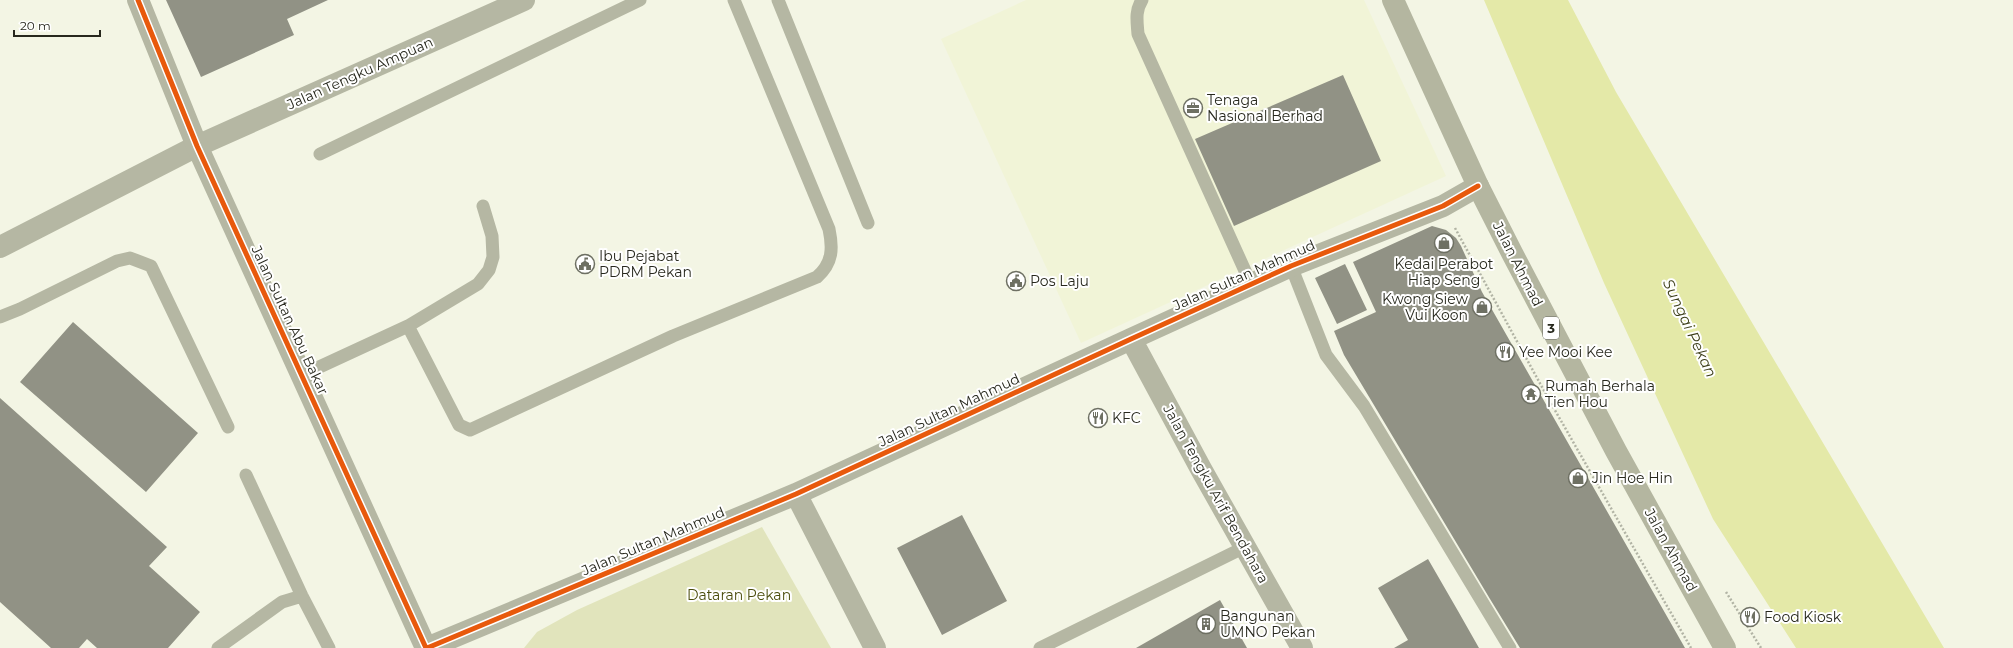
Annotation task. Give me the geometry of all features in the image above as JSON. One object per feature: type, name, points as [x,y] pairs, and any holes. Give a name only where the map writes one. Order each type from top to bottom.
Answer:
[{"type":"highway","name":"Jalan Ahmad","points":[[1392,0],[1478,186],[1616,451],[1725,648]]},
{"type":"street","name":"Jalan Sultan Abu Bakar","points":[[138,0],[197,146],[427,648]]},
{"type":"street","name":"Jalan Tengku Ampuan","points":[[0,247],[197,146],[524,0]]},
{"type":"street","name":"Jalan Sultan Mahmud","points":[[427,648],[796,494],[1251,284],[1291,266],[1443,206],[1478,186]]},
{"type":"street","name":"Jalan Tengku Arif Bendahara","points":[[1131,339],[1302,648]]},
{"type":"street","points":[[796,494],[875,648]]},
{"type":"lane","points":[[320,154],[640,0]]},
{"type":"lane","points":[[408,326],[459,425],[470,430],[673,336],[817,277],[825,270],[832,249],[829,229],[734,0]]},
{"type":"lane","points":[[778,0],[868,223]]},
{"type":"lane","points":[[1142,0],[1138,7],[1136,17],[1138,34],[1251,284]]},
{"type":"lane","points":[[302,375],[408,326],[478,284],[490,270],[493,257],[492,236],[482,206]]},
{"type":"lane","points":[[0,317],[117,261],[130,258],[151,266],[228,427]]},
{"type":"lane","points":[[1291,266],[1326,355],[1364,406],[1510,648]]},
{"type":"lane","points":[[246,475],[302,596],[329,648]]},
{"type":"lane","points":[[1040,648],[1245,547]]},
{"type":"lane","points":[[218,648],[282,602],[302,596]]},
{"type":"path","points":[[1454,226],[1548,398],[1691,648]]},
{"type":"shaded area","name":"Tenaga Nasional Berhad","points":[[1026,0],[1364,0],[1446,176],[1081,343],[941,39]]},
{"type":"green space","name":"Dataran Pekan","points":[[762,527],[831,648],[524,648],[537,632],[577,610]]},
{"type":"water","name":"Sungai Pekan","points":[[1484,0],[1568,0],[1616,92],[1944,648],[1796,648],[1713,519],[1604,283]]},
{"type":"building","points":[[166,0],[328,0],[287,19],[294,35],[201,77]]},
{"type":"building","points":[[1343,75],[1381,161],[1234,226],[1195,139]]},
{"type":"building","points":[[1432,226],[1446,230],[1456,238],[1461,246],[1482,292],[1685,648],[1520,648],[1490,599],[1344,355],[1334,331],[1376,312],[1353,262]]},
{"type":"building","points":[[1345,264],[1367,310],[1337,324],[1315,278]]},
{"type":"building","points":[[73,322],[198,433],[146,492],[20,382]]},
{"type":"building","points":[[0,398],[167,547],[149,566],[200,612],[168,648],[97,648],[87,639],[79,648],[51,648],[0,602]]},
{"type":"building","points":[[962,515],[1007,601],[942,635],[897,548]]},
{"type":"building","points":[[1428,559],[1479,648],[1394,648],[1408,640],[1378,588]]},
{"type":"building","name":"Bangunan UMNO Pekan","points":[[1220,600],[1247,648],[1136,648]]},
{"type":"cycle path","points":[[138,0],[197,146],[426,648]]},
{"type":"cycle path","points":[[427,648],[796,494],[1291,266],[1443,206],[1478,186]]},
{"type":"place","name":"Tenaga Nasional Berhad","points":[[1193,108]]},
{"type":"place","name":"Kedai Perabot Hiap Seng","points":[[1444,243]]},
{"type":"place","name":"Ibu Pejabat PDRM Pekan","points":[[585,264]]},
{"type":"place","name":"Pos Laju","points":[[1016,281]]},
{"type":"place","name":"Kwong Siew Vui Koon","points":[[1482,307]]},
{"type":"place","name":"Yee Mooi Kee","points":[[1505,352]]},
{"type":"place","name":"Rumah Berhala Tien Hou","points":[[1531,394]]},
{"type":"place","name":"KFC","points":[[1098,418]]},
{"type":"place","name":"Jin Hoe Hin","points":[[1578,478]]},
{"type":"place","name":"Food Kiosk","points":[[1750,617]]},
{"type":"place","name":"Bangunan UMNO Pekan","points":[[1206,624]]}]
